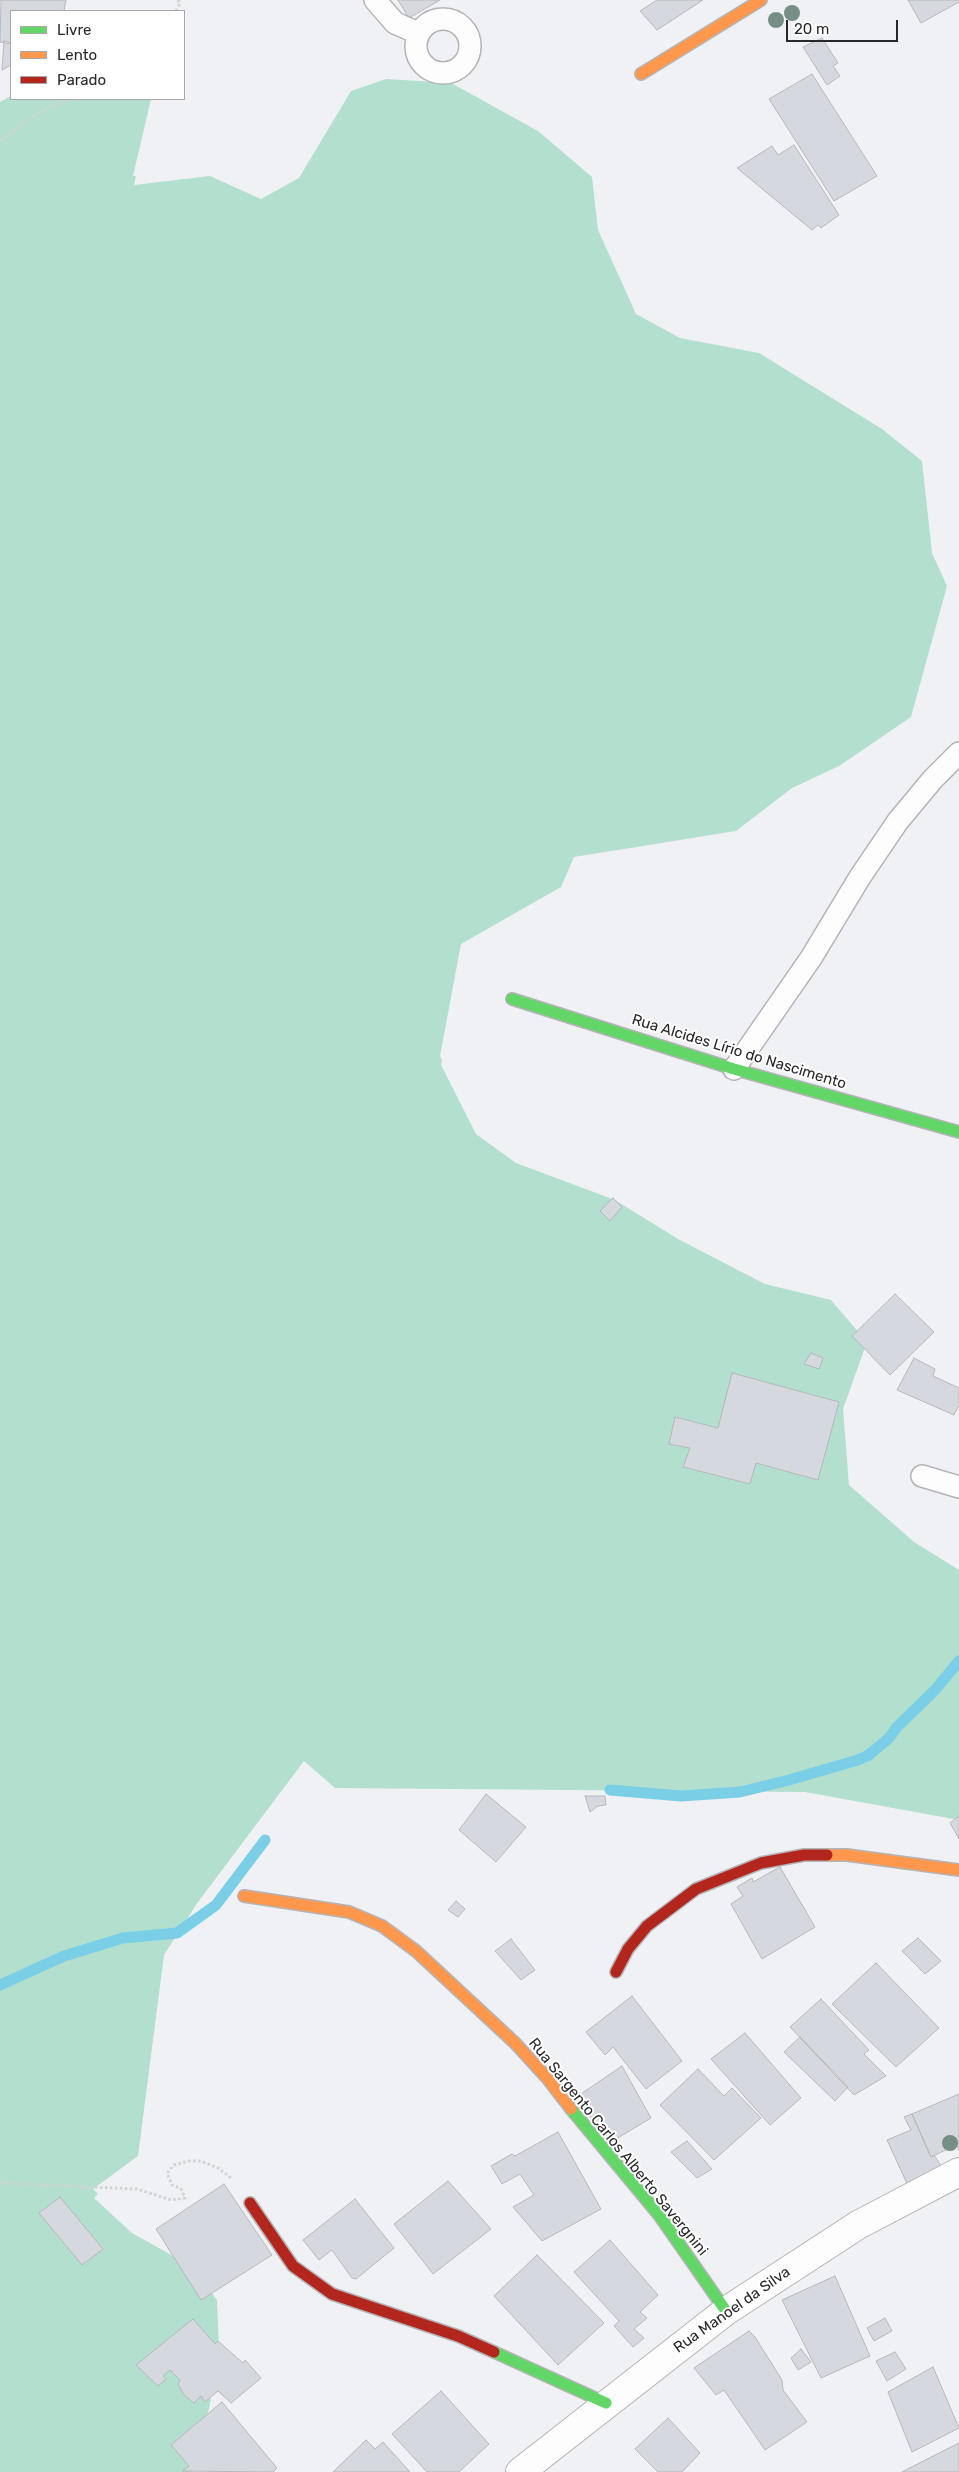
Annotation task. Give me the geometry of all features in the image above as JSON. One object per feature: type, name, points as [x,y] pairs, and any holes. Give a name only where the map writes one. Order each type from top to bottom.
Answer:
[{"type":"street","points":[[640,74],[761,0]]},
{"type":"street","name":"Rua Alcides Lírio do Nascimento","points":[[512,999],[734,1069],[959,1132]]},
{"type":"street","points":[[616,1972],[628,1949],[647,1926],[696,1889],[761,1863],[804,1855],[847,1855],[959,1870]]},
{"type":"street","name":"Rua Sargento Carlos Alberto Savergnini","points":[[244,1896],[349,1912],[382,1926],[416,1951],[515,2043],[547,2078],[594,2139],[659,2215],[726,2311]]},
{"type":"street","name":"Rua Manoel da Silva","points":[[520,2472],[726,2311],[858,2225],[959,2172]]},
{"type":"street","points":[[250,2203],[293,2266],[332,2294],[458,2336],[606,2403]]},
{"type":"lane","points":[[375,0],[395,23],[418,33]]},
{"type":"lane","points":[[734,1069],[811,958],[860,877],[898,821],[933,779],[959,753]]},
{"type":"lane","points":[[922,1476],[959,1487]]},
{"type":"path","points":[[0,141],[37,114],[68,100]]},
{"type":"path","points":[[0,2183],[137,2189],[170,2200],[185,2198],[181,2189],[172,2185],[167,2173],[174,2165],[189,2161],[201,2161],[232,2178],[250,2203]]},
{"type":"green space","points":[[386,79],[451,83],[538,131],[592,177],[598,230],[636,314],[680,338],[759,353],[882,429],[922,461],[932,553],[947,586],[911,717],[839,766],[792,788],[736,831],[574,857],[561,887],[461,944],[440,1056],[442,1060],[441,1065],[476,1134],[516,1163],[615,1200],[678,1239],[765,1284],[831,1300],[867,1342],[843,1409],[849,1485],[914,1542],[959,1570],[959,1820],[805,1792],[335,1788],[304,1761],[198,1902],[164,1955],[138,2156],[93,2189],[98,2194],[94,2198],[132,2233],[191,2266],[217,2300],[219,2348],[209,2409],[192,2472],[0,2472],[0,102],[10,97],[10,100],[151,100],[133,176],[136,176],[134,185],[210,176],[261,199],[299,178],[351,91]]},
{"type":"building","points":[[1,0],[66,0],[64,10],[10,10],[10,44],[0,42]]},
{"type":"building","points":[[398,0],[440,0],[409,18]]},
{"type":"building","points":[[657,0],[703,0],[657,30],[640,11]]},
{"type":"building","points":[[908,0],[959,0],[959,2],[921,23]]},
{"type":"building","points":[[822,38],[838,63],[833,66],[840,76],[827,85],[803,47]]},
{"type":"building","points":[[4,41],[10,43],[10,66],[2,70]]},
{"type":"building","points":[[812,74],[877,176],[834,201],[769,99]]},
{"type":"building","points":[[794,145],[839,215],[821,228],[818,225],[812,230],[737,168],[772,146],[778,155]]},
{"type":"building","points":[[613,1198],[622,1207],[610,1221],[600,1211]]},
{"type":"building","points":[[895,1294],[934,1332],[890,1375],[852,1336]]},
{"type":"building","points":[[811,1353],[823,1358],[819,1369],[804,1364]]},
{"type":"building","points":[[914,1358],[935,1369],[933,1376],[959,1388],[959,1405],[954,1415],[897,1390]]},
{"type":"building","points":[[732,1373],[839,1402],[818,1480],[756,1463],[750,1484],[683,1467],[690,1448],[669,1444],[675,1417],[718,1428]]},
{"type":"building","points":[[486,1794],[526,1827],[496,1862],[459,1830]]},
{"type":"building","points":[[585,1796],[605,1796],[606,1805],[598,1806],[590,1812]]},
{"type":"building","points":[[959,1816],[959,1839],[950,1823]]},
{"type":"building","points":[[780,1867],[815,1927],[762,1959],[731,1904],[743,1896],[737,1887],[752,1878],[753,1882]]},
{"type":"building","points":[[456,1901],[465,1909],[458,1917],[448,1910]]},
{"type":"building","points":[[918,1938],[941,1961],[925,1974],[902,1951]]},
{"type":"building","points":[[511,1939],[535,1970],[521,1980],[495,1951]]},
{"type":"building","points":[[876,1963],[939,2028],[896,2067],[832,2004]]},
{"type":"building","points":[[632,1996],[682,2061],[646,2089],[613,2047],[605,2055],[586,2032]]},
{"type":"building","points":[[821,1999],[869,2050],[864,2054],[886,2076],[854,2095],[790,2027]]},
{"type":"building","points":[[745,2033],[801,2098],[770,2125],[711,2059]]},
{"type":"building","points":[[800,2037],[848,2087],[835,2101],[784,2052]]},
{"type":"building","points":[[622,2066],[651,2118],[611,2142],[575,2098]]},
{"type":"building","points":[[698,2069],[724,2096],[732,2088],[761,2118],[714,2160],[660,2105]]},
{"type":"building","points":[[959,2094],[959,2150],[956,2145],[931,2157],[912,2114]]},
{"type":"building","points":[[912,2114],[931,2157],[934,2155],[945,2172],[910,2190],[887,2140],[911,2130],[904,2117]]},
{"type":"building","points":[[558,2132],[601,2209],[542,2241],[513,2207],[534,2195],[520,2174],[502,2184],[491,2166],[512,2154],[515,2156]]},
{"type":"building","points":[[687,2141],[712,2169],[697,2178],[671,2152]]},
{"type":"building","points":[[448,2181],[491,2229],[433,2274],[394,2224]]},
{"type":"building","points":[[224,2184],[272,2255],[201,2300],[156,2229]]},
{"type":"building","points":[[60,2197],[103,2249],[82,2265],[39,2213]]},
{"type":"building","points":[[355,2199],[394,2248],[356,2279],[352,2278],[332,2250],[319,2260],[303,2240]]},
{"type":"building","points":[[610,2240],[658,2295],[640,2312],[647,2318],[634,2329],[644,2338],[633,2347],[614,2326],[619,2321],[574,2272]]},
{"type":"building","points":[[537,2255],[604,2323],[558,2365],[494,2296]]},
{"type":"building","points":[[835,2276],[870,2356],[821,2378],[782,2300]]},
{"type":"building","points":[[885,2318],[892,2331],[874,2341],[867,2328]]},
{"type":"building","points":[[193,2319],[215,2344],[218,2341],[243,2363],[245,2360],[261,2378],[231,2403],[218,2391],[205,2402],[201,2396],[194,2403],[184,2395],[178,2384],[180,2380],[170,2370],[163,2376],[166,2379],[158,2386],[136,2365]]},
{"type":"building","points":[[749,2331],[755,2337],[782,2380],[783,2390],[807,2422],[765,2450],[724,2390],[716,2395],[694,2368]]},
{"type":"building","points":[[801,2349],[811,2362],[798,2370],[791,2358]]},
{"type":"building","points":[[895,2352],[906,2369],[887,2381],[876,2361]]},
{"type":"building","points":[[933,2367],[959,2428],[912,2452],[888,2392]]},
{"type":"building","points":[[441,2391],[489,2444],[459,2472],[427,2472],[392,2434]]},
{"type":"building","points":[[222,2402],[277,2468],[273,2472],[182,2471],[189,2466],[171,2445]]},
{"type":"building","points":[[668,2418],[700,2453],[682,2472],[658,2472],[635,2449]]},
{"type":"building","points":[[366,2440],[375,2449],[383,2442],[410,2472],[333,2472]]},
{"type":"building","points":[[959,2443],[959,2472],[902,2472],[945,2450]]},
{"type":"waterway","points":[[610,1790],[681,1796],[740,1792],[858,1760],[869,1755],[889,1738],[897,1727],[935,1690],[959,1661]]},
{"type":"waterway","points":[[0,1985],[64,1956],[123,1938],[177,1933],[216,1905],[265,1840]]},
{"type":"traffic: fast","points":[[512,999],[734,1069],[959,1132]]},
{"type":"traffic: fast","points":[[571,2109],[659,2215],[726,2311]]},
{"type":"traffic: fast","points":[[494,2352],[606,2403]]},
{"type":"traffic: slow","points":[[641,74],[761,0]]},
{"type":"traffic: slow","points":[[827,1855],[847,1855],[959,1870]]},
{"type":"traffic: slow","points":[[244,1896],[349,1912],[382,1926],[416,1951],[515,2043],[547,2078],[571,2109]]},
{"type":"traffic: jam","points":[[616,1972],[628,1949],[647,1926],[696,1889],[761,1863],[804,1855],[827,1855]]},
{"type":"traffic: jam","points":[[250,2203],[293,2266],[332,2294],[458,2336],[494,2352]]}]
